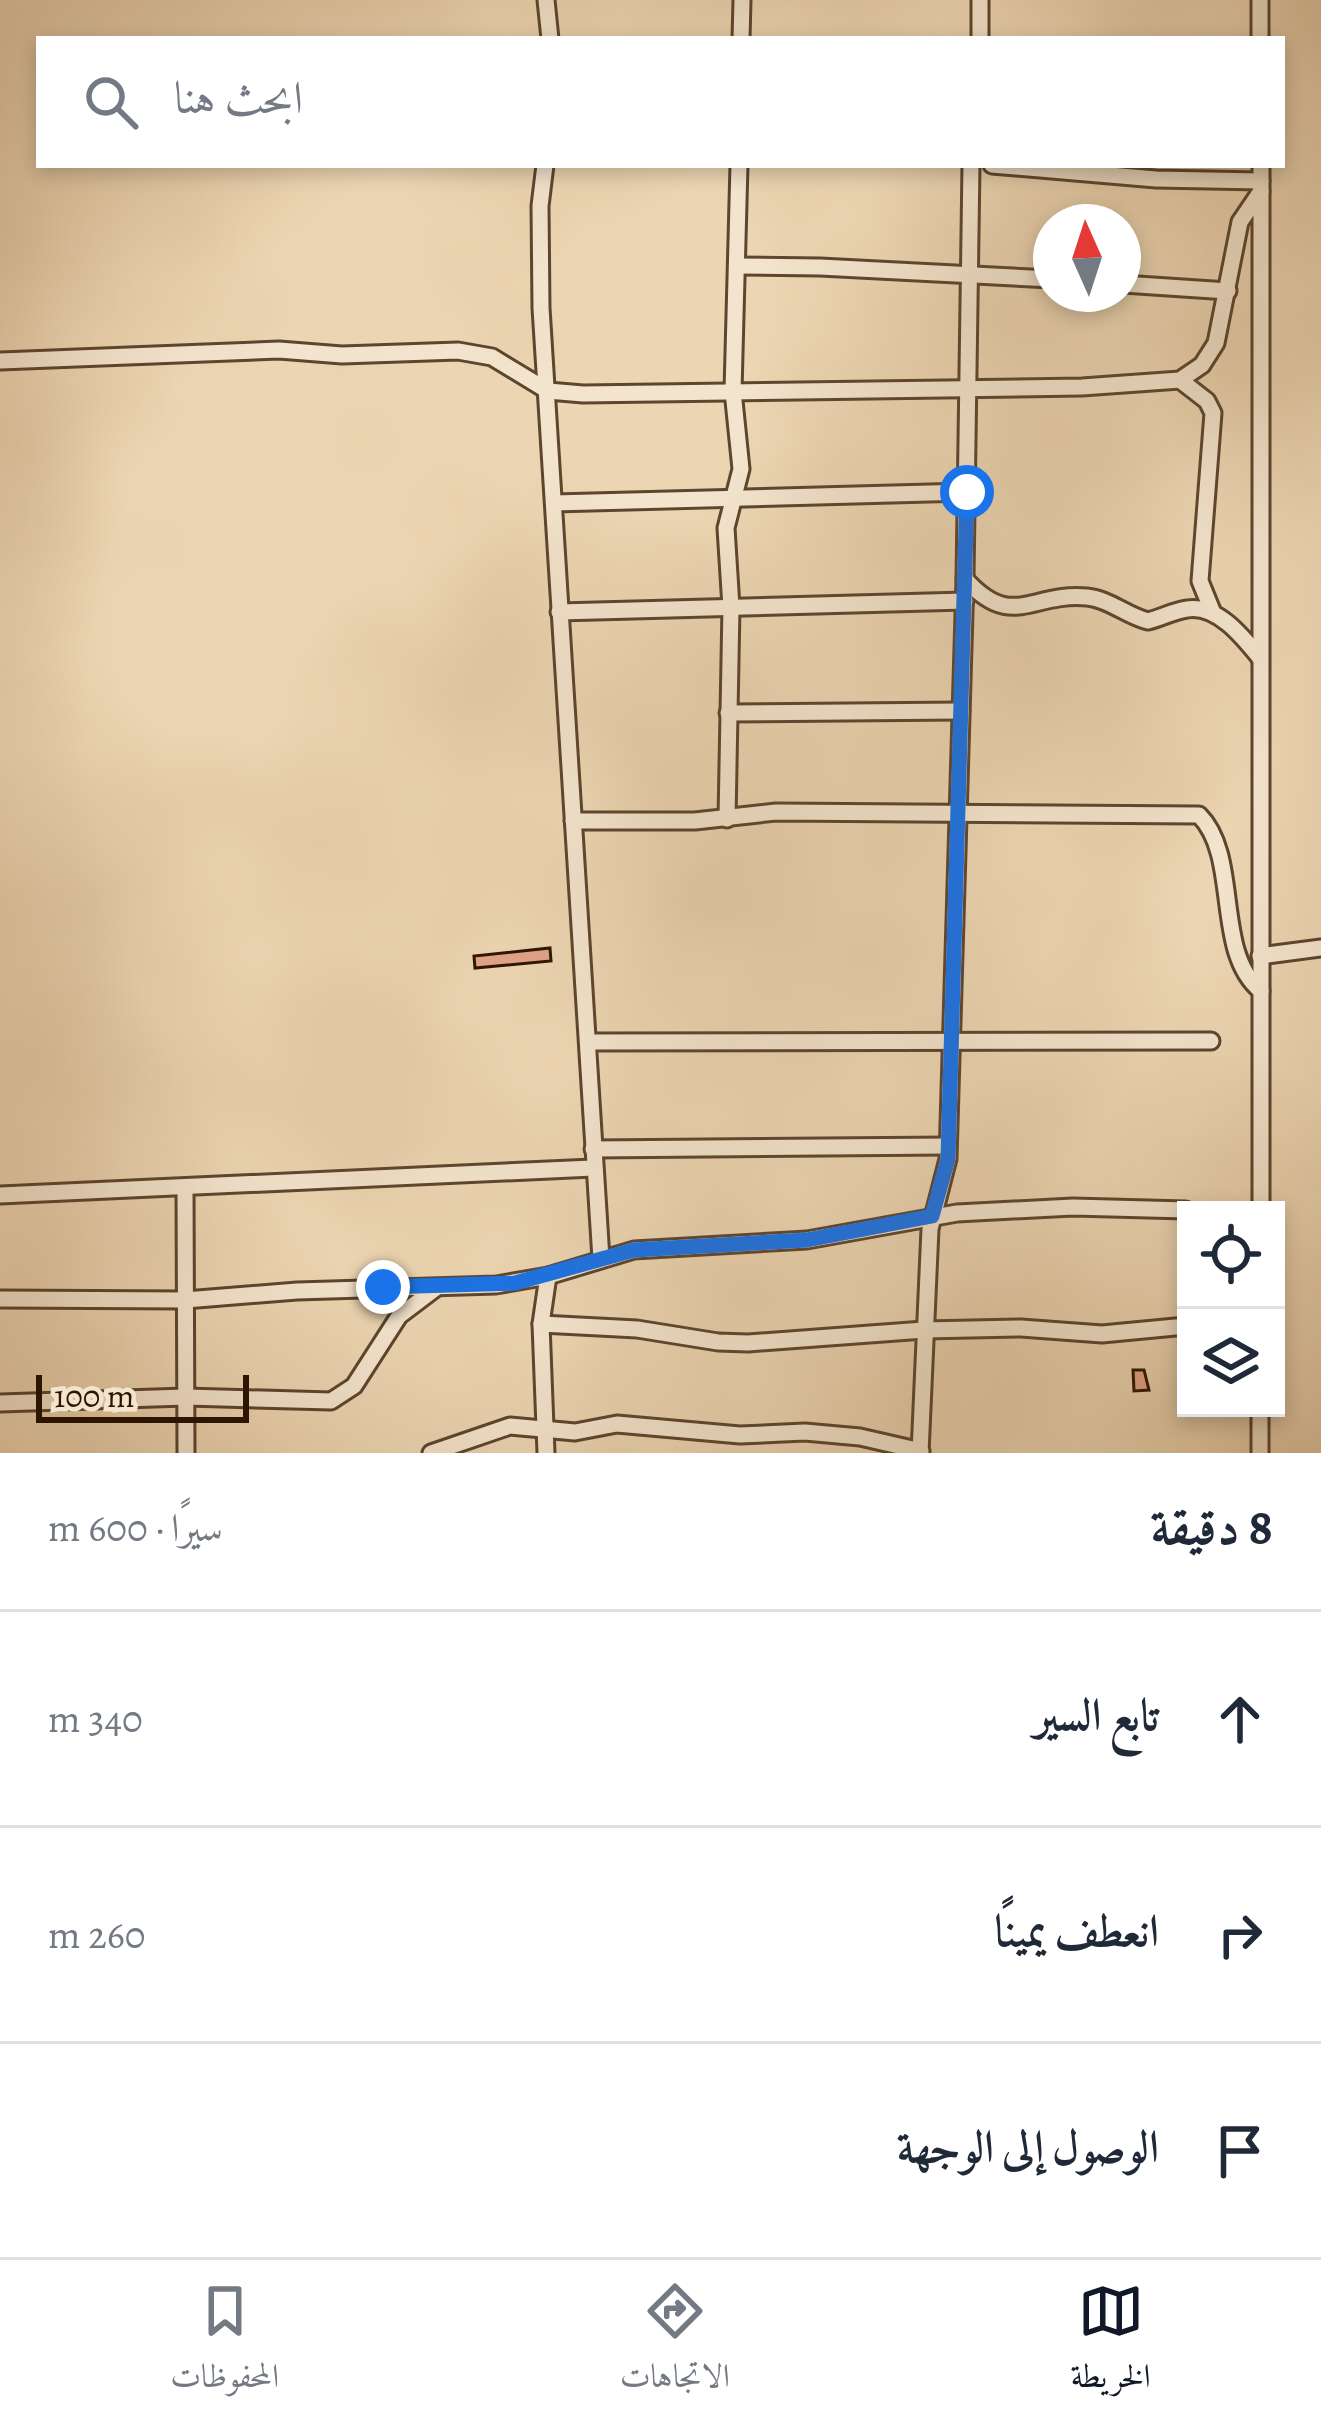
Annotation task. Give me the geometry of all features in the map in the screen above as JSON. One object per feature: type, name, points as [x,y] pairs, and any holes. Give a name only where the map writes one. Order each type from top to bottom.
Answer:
[{"type":"street","points":[[546,0],[550,36]]},
{"type":"street","points":[[741,36],[742,0]]},
{"type":"street","points":[[980,0],[980,36]]},
{"type":"street","points":[[1260,0],[1260,36]]},
{"type":"street","points":[[980,20],[992,36]]},
{"type":"street","points":[[544,168],[540,260],[601,1259]]},
{"type":"street","points":[[727,819],[731,607],[725,551],[728,515],[741,469],[733,391],[739,168]]},
{"type":"street","points":[[430,1453],[510,1426],[575,1432],[617,1424],[740,1435],[805,1432],[860,1437],[920,1452],[932,1216],[944,1181],[948,1146],[965,601],[971,168]]},
{"type":"street","points":[[1027,168],[1156,179],[1237,173],[1261,179]]},
{"type":"street","points":[[0,361],[279,350],[342,355],[458,351],[493,357],[548,391],[1082,387],[1180,380],[1202,365],[1216,344],[1240,222],[1261,179]]},
{"type":"street","points":[[1261,179],[1261,1201]]},
{"type":"street","points":[[739,266],[1033,278]]},
{"type":"street","points":[[1141,285],[1228,291]]},
{"type":"street","points":[[1180,380],[1207,401],[1214,417],[1200,581],[1213,613],[1261,659]]},
{"type":"street","points":[[554,502],[967,492]]},
{"type":"street","points":[[965,579],[984,598],[1005,607],[1084,597],[1148,621],[1193,608],[1213,613]]},
{"type":"street","points":[[559,612],[965,601]]},
{"type":"street","points":[[728,713],[961,710]]},
{"type":"street","points":[[573,821],[727,819],[776,812],[1199,815],[1215,839],[1238,952],[1261,992]]},
{"type":"street","points":[[1260,956],[1321,948]]},
{"type":"street","points":[[587,1042],[1211,1041]]},
{"type":"street","points":[[593,1150],[948,1146]]},
{"type":"street","points":[[0,1195],[593,1168]]},
{"type":"street","points":[[184,1187],[186,1453]]},
{"type":"street","points":[[0,1299],[185,1300],[515,1283],[652,1248],[807,1240],[932,1216],[1073,1207],[1177,1210]]},
{"type":"street","points":[[546,1453],[541,1324],[548,1276]]},
{"type":"street","points":[[0,1402],[186,1397],[317,1402],[342,1397],[399,1316],[439,1286]]},
{"type":"street","points":[[541,1324],[637,1329],[748,1343],[924,1330],[1022,1328],[1102,1334],[1177,1327]]},
{"type":"street","points":[[1260,1417],[1260,1453]]},
{"type":"building","points":[[550,948],[551,961],[475,968],[474,956]]},
{"type":"building","points":[[1133,1370],[1144,1370],[1149,1390],[1134,1391]]},
{"type":"route","points":[[383,1287],[515,1283],[634,1250],[807,1240],[932,1216],[948,1159],[967,492]]}]
